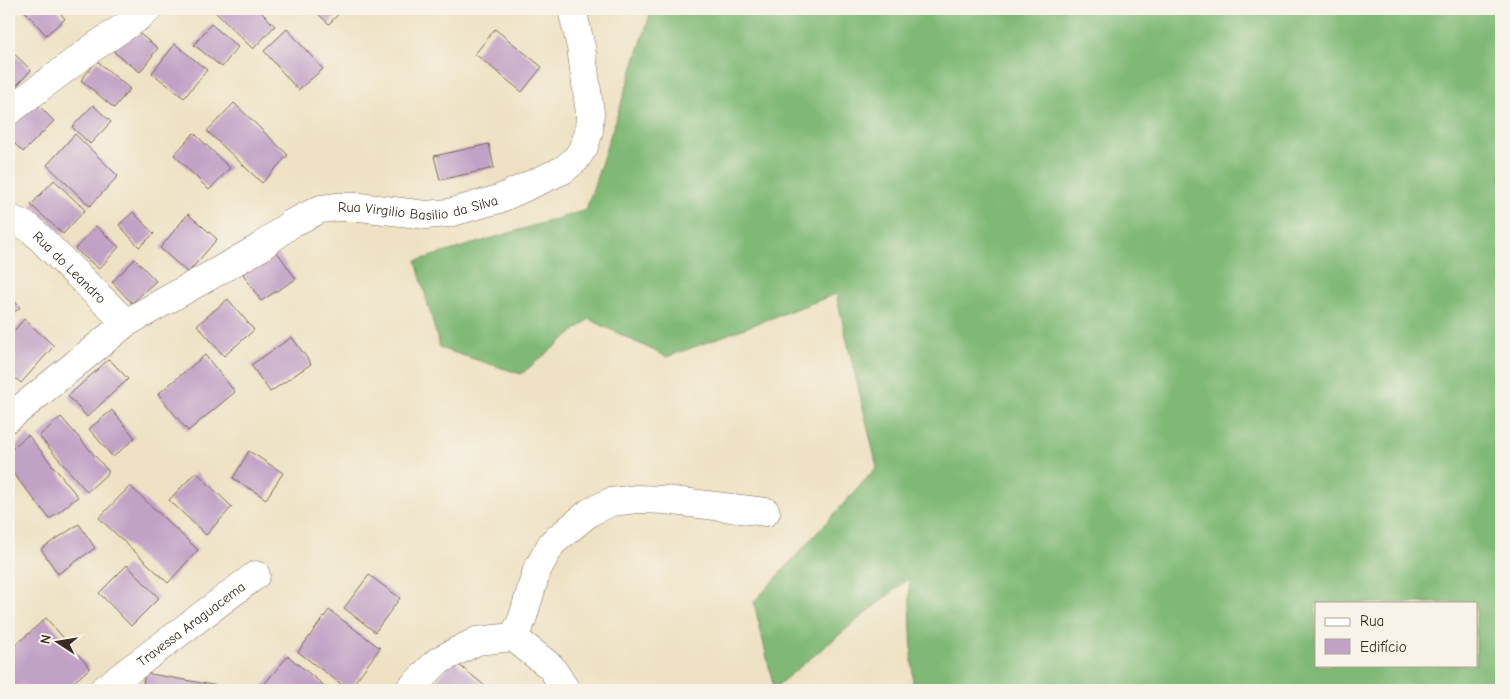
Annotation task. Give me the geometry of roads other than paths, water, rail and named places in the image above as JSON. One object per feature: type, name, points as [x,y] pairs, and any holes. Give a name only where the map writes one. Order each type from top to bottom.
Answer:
[{"type":"street","points":[[9,110],[148,9]]},
{"type":"street","name":"Rua Virgilio Basilio da Silva","points":[[9,418],[126,323],[258,248],[292,223],[321,209],[338,206],[426,216],[449,214],[499,199],[563,170],[576,160],[584,147],[589,131],[590,113],[581,47],[572,9]]},
{"type":"street","name":"Rua do Leandro","points":[[9,218],[30,228],[126,323]]},
{"type":"street","points":[[513,637],[522,620],[537,570],[552,543],[590,512],[611,502],[637,500],[665,500],[766,512]]},
{"type":"street","name":"Travessa Araguacema","points":[[103,690],[256,575]]},
{"type":"street","points":[[409,690],[438,661],[477,641],[513,637],[551,667],[566,690]]}]
